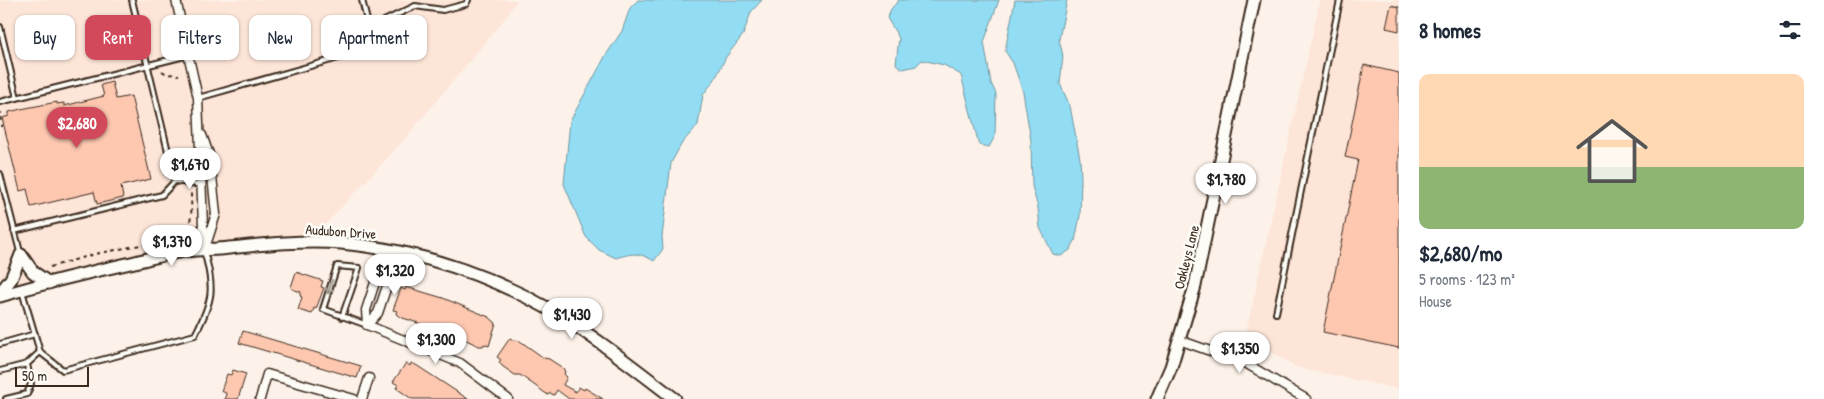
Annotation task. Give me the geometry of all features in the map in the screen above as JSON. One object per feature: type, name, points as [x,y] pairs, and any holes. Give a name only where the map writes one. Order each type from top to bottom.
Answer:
[{"type":"street","points":[[178,0],[181,15]]},
{"type":"street","name":"Oakleys Lane","points":[[1157,399],[1179,340],[1208,228],[1254,0]]},
{"type":"street","points":[[190,60],[198,98],[204,251]]},
{"type":"street","points":[[199,128],[210,157],[216,214],[204,251]]},
{"type":"street","name":"Audubon Drive","points":[[0,295],[187,251],[309,242],[340,243],[386,249],[448,265],[473,274],[541,305],[607,348],[675,399]]},
{"type":"street","points":[[367,325],[366,310],[386,249]]},
{"type":"street","points":[[367,325],[378,313],[398,253]]},
{"type":"street","points":[[20,255],[38,277],[49,283]]},
{"type":"street","points":[[0,295],[12,278],[20,255]]},
{"type":"street","points":[[367,325],[460,363],[508,399]]},
{"type":"street","points":[[1179,340],[1247,364],[1306,399]]},
{"type":"street","points":[[260,399],[267,374],[354,399]]},
{"type":"street","points":[[362,399],[369,378]]},
{"type":"lane","points":[[132,0],[175,181]]},
{"type":"lane","points":[[362,0],[366,15]]},
{"type":"lane","points":[[396,15],[415,6],[443,10],[466,4],[468,0]]},
{"type":"lane","points":[[1276,313],[1340,0]]},
{"type":"lane","points":[[0,27],[17,98]]},
{"type":"lane","points":[[0,102],[168,60]]},
{"type":"lane","points":[[198,98],[335,60]]},
{"type":"lane","points":[[0,175],[20,255]]},
{"type":"lane","points":[[175,181],[202,185]]},
{"type":"lane","points":[[14,231],[162,196],[175,181]]},
{"type":"lane","points":[[22,290],[40,352],[63,370],[195,335],[207,312],[212,294],[210,274],[204,251]]},
{"type":"lane","points":[[342,317],[359,268],[337,266],[323,310],[342,317],[367,325]]},
{"type":"lane","points":[[0,344],[35,334]]},
{"type":"lane","points":[[0,371],[27,364],[40,352]]},
{"type":"lane","points":[[6,399],[27,394],[30,384],[27,364]]},
{"type":"path","points":[[162,71],[167,74],[179,75]]},
{"type":"path","points":[[0,126],[2,126],[1,114]]},
{"type":"path","points":[[50,267],[95,254],[176,238],[185,234],[191,221],[191,192]]},
{"type":"shaded area","points":[[0,0],[517,0],[506,17],[405,139],[309,242],[204,251],[0,296]]},
{"type":"shaded area","points":[[1320,0],[1399,0],[1399,389],[1298,368],[1245,337]]},
{"type":"water","points":[[638,0],[762,0],[751,12],[743,35],[726,57],[715,79],[703,95],[698,125],[682,143],[671,163],[662,237],[663,249],[654,261],[635,254],[616,258],[599,250],[586,237],[564,184],[570,121],[606,55],[622,31],[630,8]]},
{"type":"water","points":[[899,0],[999,0],[984,42],[991,83],[996,94],[995,136],[989,147],[979,145],[961,75],[944,65],[922,60],[916,66],[903,69],[896,64],[899,38],[887,18],[891,9]]},
{"type":"water","points":[[1015,0],[1067,0],[1059,39],[1063,56],[1060,84],[1070,106],[1080,159],[1081,178],[1080,216],[1075,241],[1070,250],[1061,256],[1053,254],[1040,228],[1038,208],[1032,186],[1031,141],[1023,92],[1013,63],[1005,51]]},
{"type":"building","points":[[1391,5],[1399,7],[1399,31],[1386,28]]},
{"type":"building","points":[[1364,65],[1399,73],[1399,348],[1323,332],[1358,160],[1345,157]]},
{"type":"building","points":[[112,82],[116,99],[131,96],[151,179],[121,186],[123,198],[97,204],[94,192],[31,207],[27,189],[20,191],[2,118],[9,116],[9,112],[21,109],[57,102],[57,104],[64,103],[64,106],[104,96],[101,85]]},
{"type":"building","points":[[296,272],[323,281],[321,287],[324,288],[316,309],[314,308],[312,314],[298,310],[302,297],[300,296],[301,292],[291,287]]},
{"type":"building","points":[[406,287],[443,298],[489,317],[496,323],[489,346],[484,344],[479,346],[460,337],[400,317],[396,314],[397,311],[393,310],[401,288],[405,290]]},
{"type":"building","points":[[243,331],[361,366],[357,378],[239,343]]},
{"type":"building","points":[[510,338],[520,341],[544,358],[563,368],[564,374],[567,377],[563,385],[576,392],[579,387],[584,390],[585,388],[603,399],[569,399],[557,390],[554,395],[550,393],[548,395],[520,375],[515,375],[502,366],[499,362],[501,360],[497,357]]},
{"type":"building","points":[[406,363],[410,366],[411,363],[416,365],[468,399],[412,399],[396,388],[398,385],[393,382]]},
{"type":"building","points":[[233,370],[246,374],[238,399],[225,399],[226,393],[221,391],[227,374],[231,375]]}]
